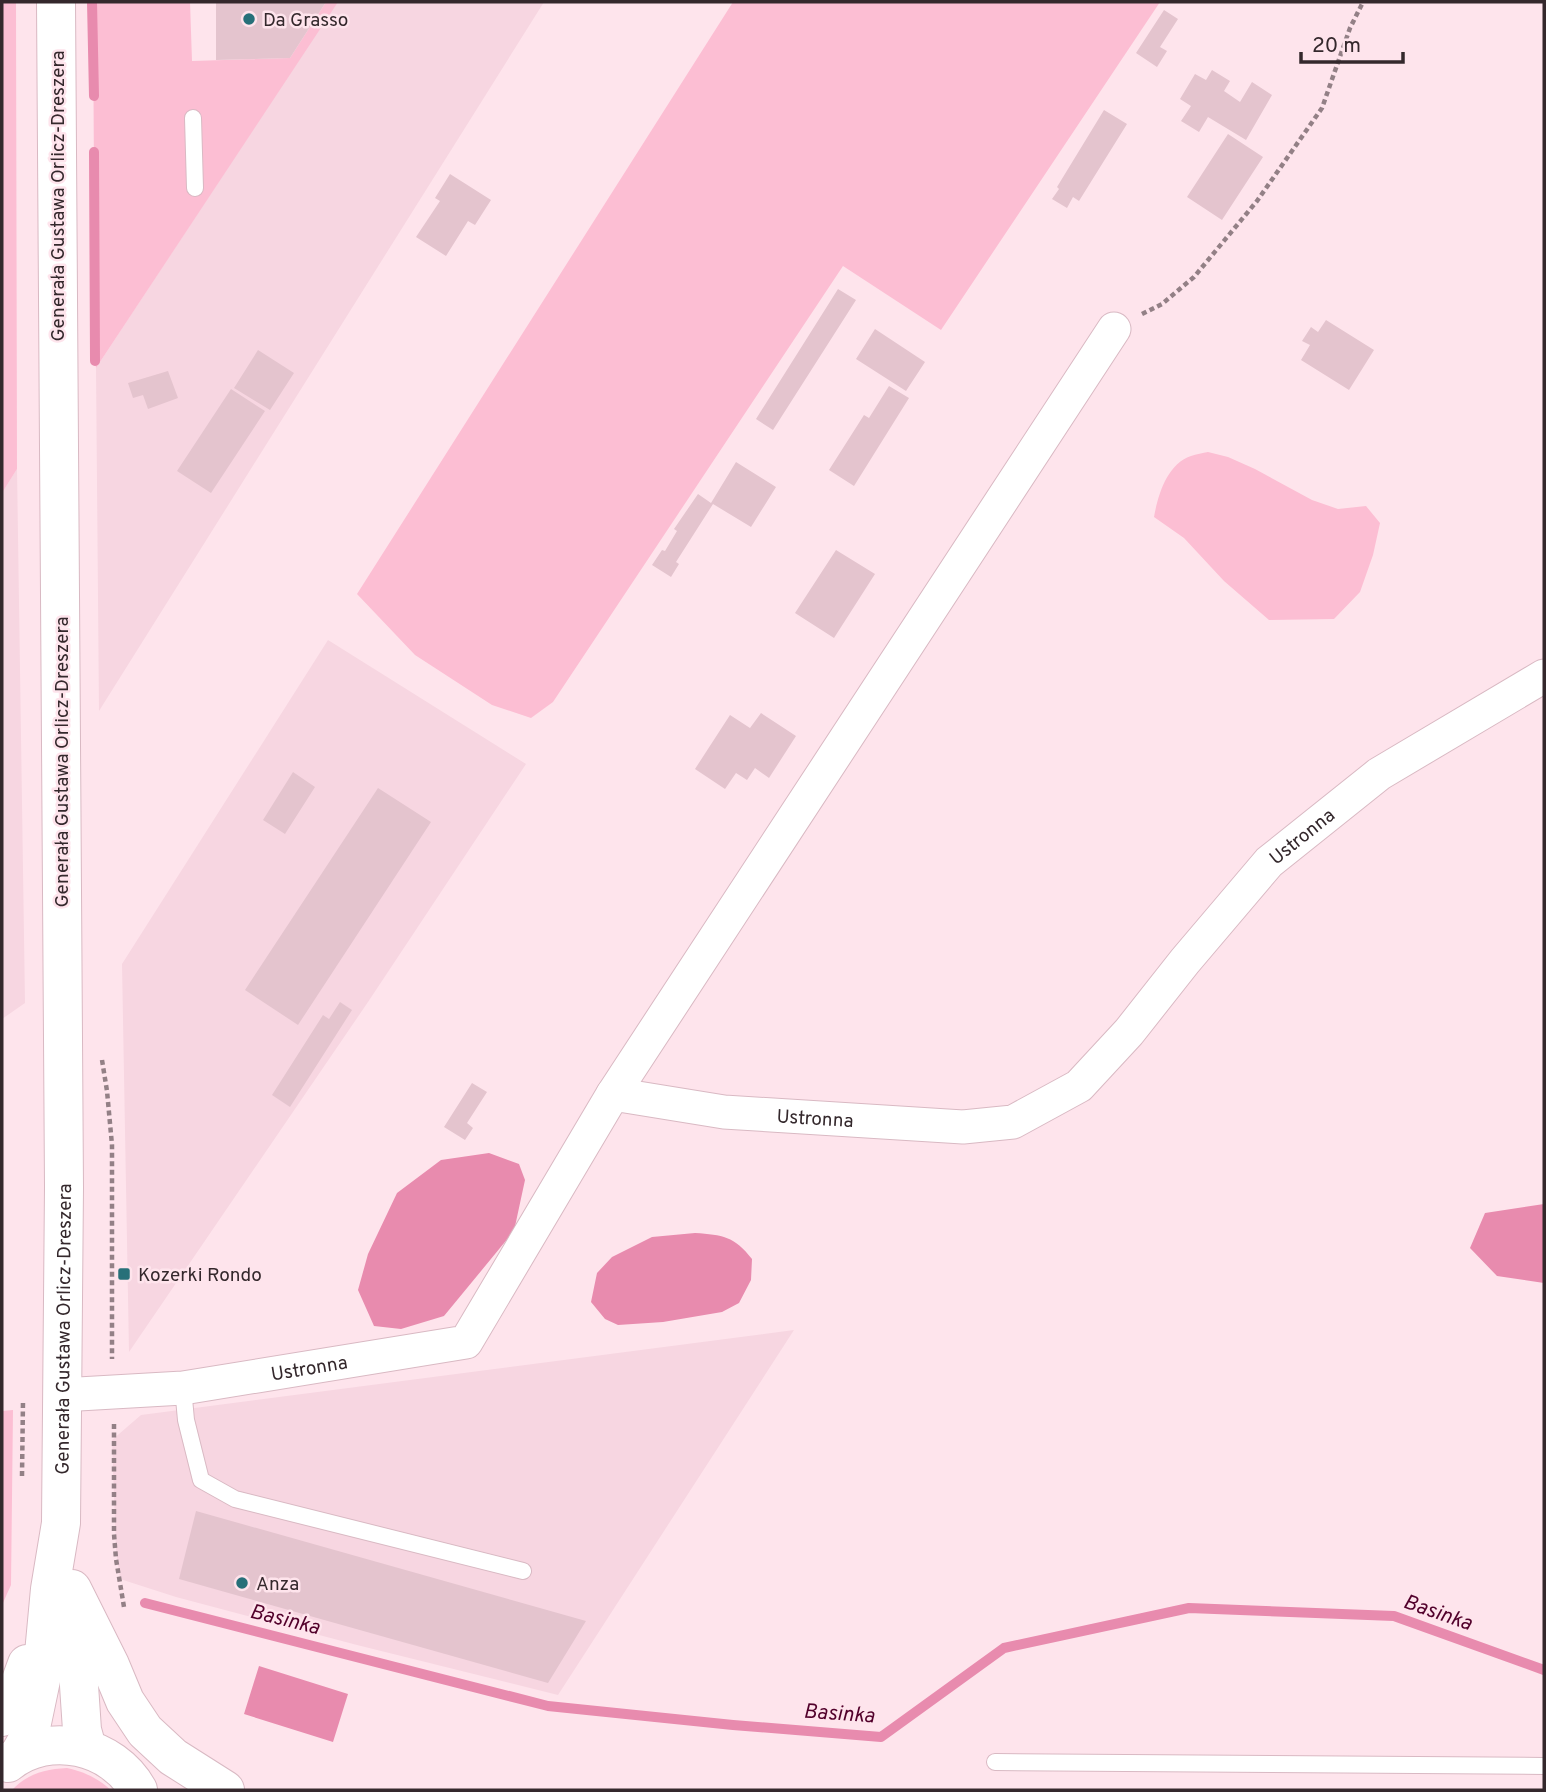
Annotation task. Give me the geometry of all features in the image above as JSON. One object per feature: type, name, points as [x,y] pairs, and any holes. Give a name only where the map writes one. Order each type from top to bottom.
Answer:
[{"type":"main road","name":"Generała Gustawa Orlicz-Dreszera","points":[[56,2],[64,1187],[61,1589],[87,1748]]},
{"type":"main road","name":"Generała Gustawa Orlicz-Dreszera","points":[[11,1760],[29,1737],[61,1589]]},
{"type":"main road","points":[[2,1717],[13,1702],[32,1644],[61,1589],[110,1665],[125,1701],[145,1731],[173,1757],[226,1790]]},
{"type":"main road","points":[[11,1760],[53,1744],[87,1748],[113,1761],[139,1787]]},
{"type":"street","points":[[613,1094],[1114,329]]},
{"type":"street","name":"Ustronna","points":[[61,1395],[183,1388],[466,1342],[613,1094],[724,1112],[962,1127],[1013,1122],[1079,1086],[1129,1032],[1269,862],[1379,774],[1544,676]]},
{"type":"lane","points":[[193,118],[195,188]]},
{"type":"lane","points":[[183,1388],[186,1420],[201,1480],[234,1499],[523,1571]]},
{"type":"lane","points":[[995,1762],[1544,1766]]},
{"type":"path","points":[[1114,329],[1162,304],[1194,276],[1258,201],[1322,108],[1350,28],[1363,2]]},
{"type":"path","points":[[101,1055],[112,1145],[114,1534],[124,1609]]},
{"type":"shaded area","points":[[2,2],[16,2],[17,469],[2,493]]},
{"type":"shaded area","points":[[93,2],[190,2],[192,61],[290,58],[326,2],[338,2],[96,368],[95,361]]},
{"type":"shaded area","points":[[337,2],[544,2],[99,711],[96,368]]},
{"type":"shaded area","points":[[733,2],[1160,2],[941,330],[843,266],[553,702],[531,718],[492,705],[415,655],[357,594]]},
{"type":"shaded area","points":[[1208,452],[1228,457],[1312,500],[1338,509],[1366,506],[1380,523],[1373,555],[1360,592],[1334,619],[1269,620],[1224,581],[1184,538],[1154,517],[1161,490],[1170,473],[1183,460]]},
{"type":"shaded area","points":[[17,469],[25,1003],[2,1019],[2,493]]},
{"type":"shaded area","points":[[328,640],[526,764],[368,1002],[129,1352],[122,964]]},
{"type":"shaded area","points":[[489,1153],[519,1164],[525,1180],[514,1231],[444,1316],[401,1329],[374,1326],[358,1290],[368,1254],[397,1193],[441,1160]]},
{"type":"shaded area","points":[[1544,1204],[1544,1283],[1497,1276],[1470,1248],[1485,1213]]},
{"type":"shaded area","points":[[695,1233],[727,1238],[752,1259],[751,1280],[739,1303],[722,1312],[663,1322],[618,1325],[605,1319],[591,1302],[597,1273],[612,1257],[652,1237]]},
{"type":"shaded area","points":[[794,1330],[558,1695],[357,1645],[176,1597],[120,1579],[116,1550],[112,1440],[141,1415]]},
{"type":"shaded area","points":[[13,1410],[11,1585],[2,1605],[2,1411]]},
{"type":"shaded area","points":[[259,1666],[348,1694],[333,1742],[244,1714]]},
{"type":"shaded area","points":[[67,1768],[90,1776],[111,1790],[12,1790],[37,1773]]},
{"type":"building","points":[[216,2],[326,2],[290,58],[216,60]]},
{"type":"building","points":[[1164,10],[1178,19],[1160,47],[1167,51],[1157,67],[1136,53]]},
{"type":"building","points":[[1212,70],[1230,81],[1224,91],[1240,102],[1252,82],[1272,95],[1246,140],[1208,117],[1199,132],[1181,121],[1191,106],[1180,99],[1195,74],[1206,80]]},
{"type":"building","points":[[1104,110],[1127,124],[1079,201],[1073,197],[1067,208],[1052,199]]},
{"type":"building","points":[[1228,134],[1263,157],[1222,220],[1187,197]]},
{"type":"building","points":[[450,174],[491,200],[475,225],[468,221],[446,256],[416,237],[440,201],[435,198]]},
{"type":"building","points":[[838,289],[856,300],[773,430],[756,419]]},
{"type":"building","points":[[1326,320],[1374,350],[1349,390],[1301,360],[1310,345],[1302,341],[1311,327],[1318,332]]},
{"type":"building","points":[[875,329],[925,362],[906,391],[856,359]]},
{"type":"building","points":[[258,350],[294,373],[270,410],[234,388]]},
{"type":"building","points":[[168,371],[178,398],[148,409],[143,395],[133,398],[128,383]]},
{"type":"building","points":[[889,386],[909,398],[854,486],[829,470],[864,415],[869,418]]},
{"type":"building","points":[[231,389],[265,411],[211,493],[177,471]]},
{"type":"building","points":[[736,462],[776,487],[751,527],[713,504],[676,562],[679,564],[671,577],[652,565],[662,550],[665,551],[677,531],[674,529],[698,494],[711,503]]},
{"type":"building","points":[[836,550],[875,574],[834,638],[795,613]]},
{"type":"building","points":[[761,713],[796,736],[769,778],[755,768],[747,780],[736,773],[725,789],[695,769],[730,715],[750,728]]},
{"type":"building","points":[[293,772],[315,787],[285,834],[263,820]]},
{"type":"building","points":[[378,788],[431,822],[298,1025],[245,990]]},
{"type":"building","points":[[340,1002],[352,1010],[290,1107],[272,1095],[323,1015],[329,1019]]},
{"type":"building","points":[[472,1083],[487,1092],[467,1123],[473,1128],[465,1140],[444,1127]]},
{"type":"building","points":[[196,1511],[586,1621],[548,1683],[179,1579]]},
{"type":"waterway","points":[[92,2],[94,96]]},
{"type":"waterway","points":[[94,152],[95,361]]},
{"type":"waterway","name":"Basinka","points":[[145,1603],[548,1706],[881,1737],[1004,1648],[1189,1608],[1394,1616],[1544,1670]]},
{"type":"place","name":"Da Grasso","points":[[249,19]]},
{"type":"place","name":"Kozerki Rondo","points":[[124,1274]]},
{"type":"place","name":"Anza","points":[[242,1583]]}]
